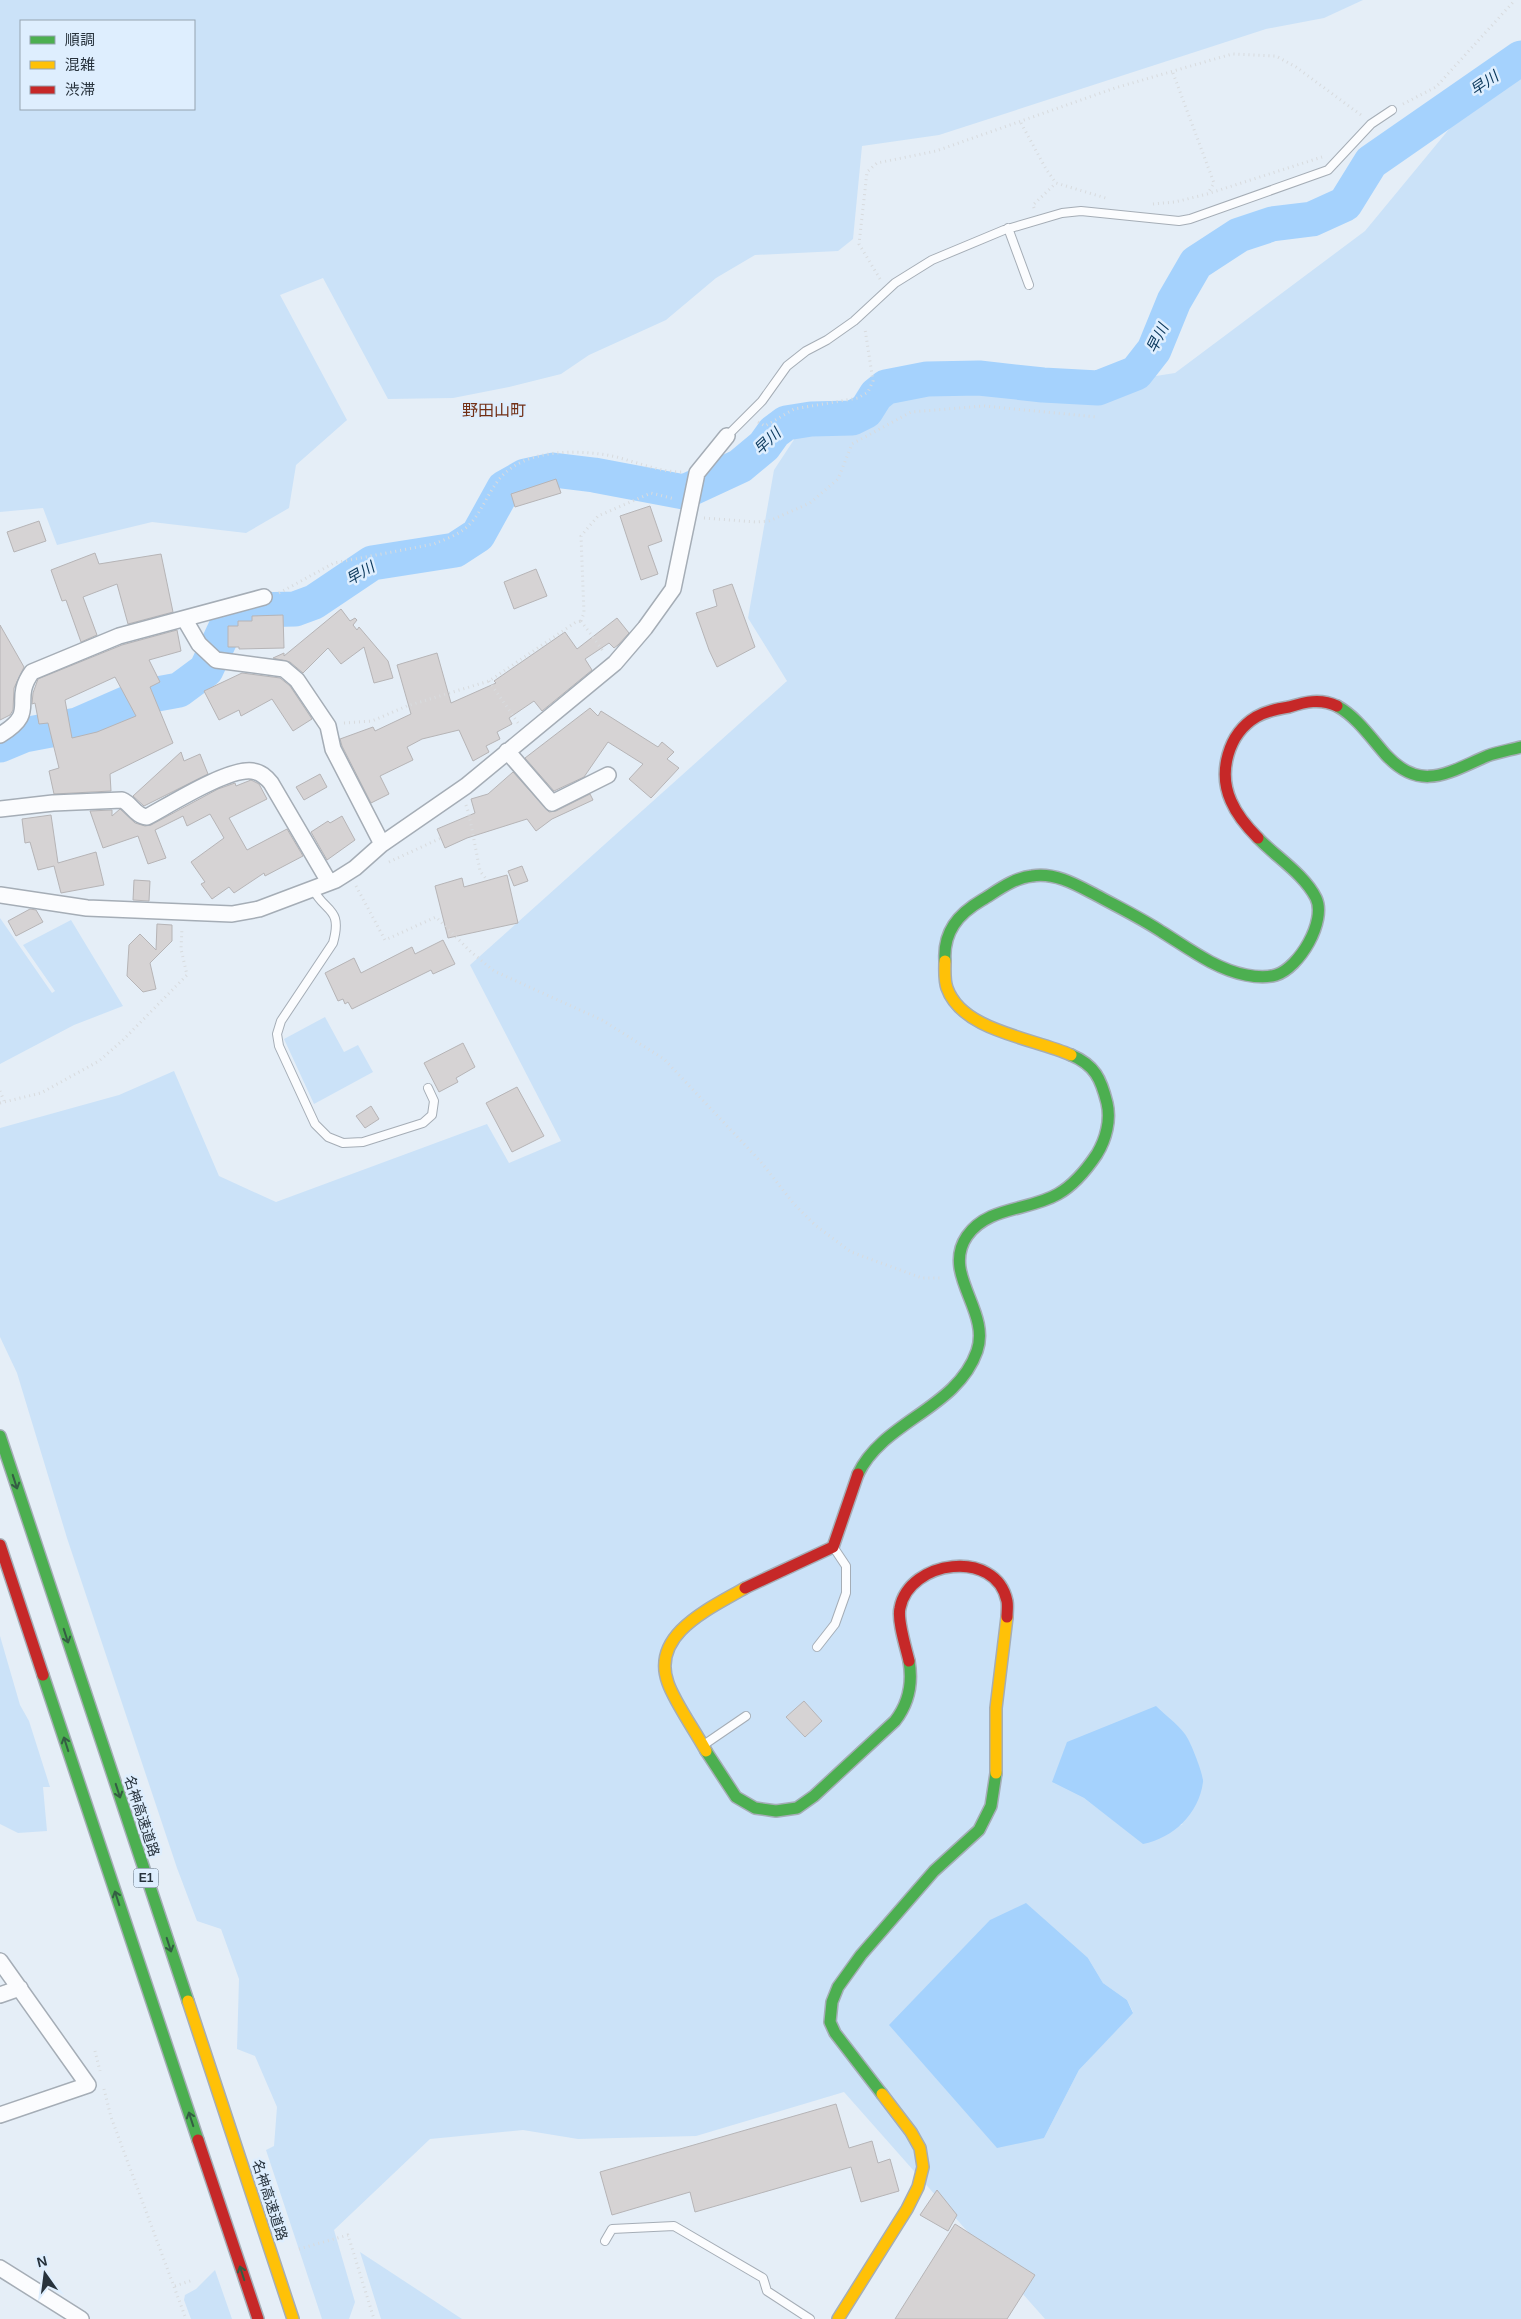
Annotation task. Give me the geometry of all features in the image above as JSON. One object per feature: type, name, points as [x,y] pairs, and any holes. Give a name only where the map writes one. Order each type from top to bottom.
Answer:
[{"type":"main road","points":[[838,2319],[907,2209],[918,2187],[923,2167],[920,2148],[911,2132],[835,2032],[830,2022],[832,2002],[838,1987],[862,1954],[934,1871],[979,1830],[991,1806],[996,1777],[996,1708],[1007,1624],[1007,1602],[999,1584],[986,1572],[969,1567],[952,1566],[931,1571],[916,1579],[904,1594],[899,1610],[911,1672],[910,1692],[904,1708],[888,1728],[814,1796],[797,1808],[776,1811],[755,1808],[736,1797],[719,1774],[668,1683],[664,1659],[667,1648],[679,1633],[701,1613],[759,1581],[811,1559],[833,1547],[864,1462],[903,1426],[958,1384],[971,1365],[980,1345],[978,1319],[960,1279],[958,1262],[963,1243],[972,1229],[992,1216],[1058,1194],[1085,1172],[1102,1146],[1110,1107],[1102,1078],[1092,1066],[1075,1055],[1051,1046],[1002,1033],[965,1016],[950,998],[946,983],[944,946],[951,926],[966,908],[1021,878],[1038,874],[1071,882],[1147,922],[1207,958],[1240,974],[1258,978],[1280,974],[1302,956],[1318,923],[1319,910],[1316,896],[1309,887],[1258,839],[1236,811],[1226,787],[1225,770],[1229,751],[1236,735],[1253,718],[1269,711],[1316,700],[1334,704],[1354,719],[1398,768],[1412,774],[1431,778],[1460,771],[1486,757],[1521,747]]},
{"type":"main road","name":"名神高速道路","points":[[0,1436],[293,2319]]},
{"type":"main road","name":"E1","points":[[0,1545],[258,2319]]},
{"type":"street","points":[[0,895],[87,908],[232,914],[259,909],[313,889],[355,868],[382,844],[459,790],[615,663],[645,628],[673,589],[698,471],[727,436]]},
{"type":"street","points":[[0,735],[14,727],[20,719],[24,710],[22,694],[24,682],[32,672],[119,636],[185,620],[198,614],[264,597]]},
{"type":"street","points":[[185,620],[199,644],[212,657],[284,669],[297,680],[328,726],[333,749],[382,844]]},
{"type":"street","points":[[507,751],[552,803],[608,775]]},
{"type":"street","points":[[0,809],[54,803],[122,800],[127,802],[138,814],[147,816],[229,774],[254,771],[262,774],[271,783],[329,882]]},
{"type":"street","points":[[0,1961],[88,2085],[0,2115]]},
{"type":"street","points":[[0,1995],[20,1988]]},
{"type":"street","points":[[0,2268],[81,2319]]},
{"type":"lane","points":[[727,436],[762,402],[787,366],[806,351],[828,340],[914,270],[932,260],[1008,228],[1062,213],[1081,211],[1179,221],[1214,210],[1328,170],[1371,124],[1392,110]]},
{"type":"lane","points":[[1008,228],[1029,285]]},
{"type":"lane","points":[[313,889],[316,896],[330,907],[337,929],[333,943],[281,1021],[278,1034],[279,1046],[315,1124],[328,1137],[343,1143],[363,1142],[423,1123],[432,1115],[434,1101],[428,1088]]},
{"type":"lane","points":[[817,1647],[835,1624],[846,1593],[846,1566],[833,1547]]},
{"type":"lane","points":[[704,1745],[746,1716]]},
{"type":"lane","points":[[605,2241],[612,2229],[674,2226],[763,2278],[767,2291],[810,2319]]},
{"type":"path","points":[[1392,110],[1436,87],[1515,0]]},
{"type":"path","points":[[886,292],[859,244],[867,172],[876,163],[936,152],[1115,88],[1173,73],[1222,56],[1276,56],[1296,67],[1371,124]]},
{"type":"path","points":[[1173,73],[1214,183],[1207,194]]},
{"type":"path","points":[[1021,122],[1046,169],[1056,183],[1111,200]]},
{"type":"path","points":[[1144,203],[1174,202],[1207,194],[1320,156],[1332,165]]},
{"type":"path","points":[[1036,220],[1033,205],[1056,183]]},
{"type":"path","points":[[1207,194],[1214,210]]},
{"type":"path","points":[[748,415],[764,426],[794,409],[858,398],[868,392],[874,380],[862,314]]},
{"type":"path","points":[[581,621],[584,613],[581,536],[598,516],[651,494],[691,504],[707,519],[769,521],[810,503],[838,479],[852,444],[911,412],[984,406],[1097,417]]},
{"type":"path","points":[[264,597],[279,593],[334,563],[434,544],[446,539],[471,523],[501,477],[512,468],[532,458],[552,453],[600,454],[667,472],[698,471]]},
{"type":"path","points":[[581,621],[615,663]]},
{"type":"path","points":[[328,726],[346,722],[372,721],[407,706],[489,681],[576,622],[581,621]]},
{"type":"path","points":[[489,681],[527,736]]},
{"type":"path","points":[[459,790],[469,814],[480,871],[487,880]]},
{"type":"path","points":[[380,866],[441,838]]},
{"type":"path","points":[[356,885],[385,940],[436,917],[471,952],[494,971],[602,1020],[664,1059],[761,1162],[794,1204],[815,1225],[851,1252],[922,1278],[960,1279]]},
{"type":"path","points":[[0,1091],[2,1102],[41,1093],[99,1061],[123,1040],[187,975],[181,949],[184,912]]},
{"type":"path","points":[[95,2051],[111,2117],[186,2319]]},
{"type":"path","points":[[298,2249],[348,2234],[374,2319]]},
{"type":"path","points":[[175,2286],[193,2280]]},
{"type":"shaded area","points":[[0,0],[1363,0],[1324,18],[1266,29],[939,135],[862,146],[853,239],[838,251],[755,255],[716,278],[666,320],[589,355],[561,374],[453,398],[388,399],[323,278],[280,295],[347,420],[296,465],[289,508],[246,533],[152,522],[57,545],[43,508],[0,512]]},
{"type":"shaded area","points":[[1521,42],[1521,2319],[1045,2319],[844,2092],[696,2136],[578,2139],[523,2130],[430,2139],[334,2230],[355,2302],[349,2319],[322,2319],[266,2150],[274,2146],[277,2107],[255,2056],[237,2049],[239,1979],[221,1929],[197,1921],[177,1868],[67,1538],[17,1373],[0,1337],[0,1128],[119,1095],[174,1071],[219,1176],[276,1202],[487,1124],[509,1163],[561,1141],[470,965],[787,681],[748,618],[774,470],[801,429],[877,384],[979,376],[1054,392],[1175,373],[1365,231]],"holes":[[[1052,1782],[1183,1824],[1143,1843],[1084,1798]],[[1088,1958],[1103,1983],[1127,2000],[1133,2012],[1079,2070],[1044,2138]]]},
{"type":"shaded area","points":[[0,918],[52,993],[55,991],[23,945],[71,920],[123,1006],[74,1025],[0,1064]]},
{"type":"shaded area","points":[[325,1017],[344,1052],[358,1045],[373,1072],[314,1104],[284,1039]]},
{"type":"shaded area","points":[[0,1636],[20,1705],[29,1721],[50,1787],[43,1787],[47,1831],[18,1833],[0,1824]]},
{"type":"shaded area","points":[[360,2252],[462,2319],[381,2319]]},
{"type":"shaded area","points":[[215,2270],[232,2319],[191,2319],[184,2300],[185,2295],[196,2289]]},
{"type":"water","points":[[1156,1706],[1178,1726],[1190,1743],[1202,1774],[1203,1782],[1201,1794],[1183,1823],[1164,1836],[1143,1844],[1084,1798],[1052,1782],[1067,1742]]},
{"type":"water","points":[[1026,1903],[1088,1958],[1103,1983],[1127,2000],[1133,2013],[1079,2070],[1044,2138],[997,2148],[889,2025],[990,1920]]},
{"type":"building","points":[[556,479],[561,493],[515,507],[511,494]]},
{"type":"building","points":[[650,506],[662,541],[648,546],[658,574],[641,580],[620,516]]},
{"type":"building","points":[[39,521],[46,541],[14,552],[7,532]]},
{"type":"building","points":[[95,553],[99,564],[161,554],[173,612],[128,624],[117,584],[83,597],[97,635],[81,642],[66,600],[62,601],[51,570]]},
{"type":"building","points":[[536,569],[547,596],[514,609],[504,582]]},
{"type":"building","points":[[732,584],[755,647],[717,667],[696,613],[717,606],[713,590]]},
{"type":"building","points":[[341,609],[350,621],[355,618],[357,620],[353,625],[357,630],[359,627],[388,661],[393,678],[374,683],[364,647],[341,664],[328,648],[303,673],[290,662],[273,658],[284,653],[284,656]]},
{"type":"building","points":[[283,615],[284,648],[239,649],[239,647],[228,647],[228,626],[238,626],[238,621],[252,621],[252,616]]},
{"type":"building","points":[[617,618],[629,633],[618,645],[614,648],[609,643],[585,659],[592,670],[542,711],[534,701],[509,718],[512,724],[497,732],[500,739],[486,746],[489,752],[473,761],[459,730],[422,739],[407,747],[413,760],[380,776],[389,794],[371,803],[340,739],[373,727],[375,731],[411,714],[397,665],[437,653],[451,703],[496,683],[494,681],[565,632],[577,649]]},
{"type":"building","points":[[0,625],[24,667],[14,688],[13,710],[10,715],[0,720]]},
{"type":"building","points":[[177,630],[181,651],[149,660],[160,682],[150,687],[173,743],[110,774],[111,791],[54,794],[49,771],[59,768],[48,723],[39,724],[35,703],[32,704],[33,693],[38,679],[122,645]],"holes":[[[115,677],[136,716],[97,732],[72,738],[65,700]]]},
{"type":"building","points":[[242,673],[280,678],[290,686],[312,719],[293,731],[272,699],[241,716],[239,710],[219,720],[204,691]]},
{"type":"building","points":[[590,708],[598,716],[601,711],[658,747],[662,742],[674,752],[667,759],[679,768],[651,798],[629,779],[643,764],[608,742],[584,777],[554,791],[525,758]]},
{"type":"building","points":[[181,752],[184,761],[200,754],[208,774],[144,806],[133,796]]},
{"type":"building","points":[[513,772],[549,812],[556,811],[590,794],[593,800],[552,819],[536,831],[527,819],[467,838],[445,848],[437,829],[475,813],[471,799],[488,794]]},
{"type":"building","points":[[320,774],[327,787],[304,800],[296,787]]},
{"type":"building","points":[[251,780],[259,784],[267,799],[229,818],[247,850],[287,829],[303,856],[265,876],[264,873],[234,893],[229,887],[212,899],[201,884],[205,882],[191,862],[224,838],[210,814],[187,826],[183,816],[155,830],[166,858],[148,864],[138,836],[103,848],[90,811],[112,810],[112,816],[120,809],[135,823],[145,826],[151,825],[218,789],[235,783],[236,786]]},
{"type":"building","points":[[51,815],[58,863],[96,852],[104,885],[61,893],[54,866],[38,870],[30,842],[25,843],[22,819]]},
{"type":"building","points":[[342,816],[355,840],[327,860],[311,832],[328,821],[330,823]]},
{"type":"building","points":[[522,866],[528,881],[514,886],[508,871]]},
{"type":"building","points":[[507,875],[518,923],[448,938],[435,886],[462,878],[464,887]]},
{"type":"building","points":[[134,880],[150,881],[149,901],[133,900]]},
{"type":"building","points":[[30,909],[36,910],[43,922],[16,936],[8,921]]},
{"type":"building","points":[[157,924],[172,925],[172,941],[150,963],[156,989],[143,992],[127,976],[129,945],[140,934],[156,950]]},
{"type":"building","points":[[443,940],[455,964],[433,974],[431,970],[352,1009],[348,1002],[345,1004],[343,999],[338,1001],[325,973],[354,958],[361,973],[412,947],[415,954]]},
{"type":"building","points":[[463,1043],[475,1067],[456,1078],[458,1082],[439,1092],[424,1063]]},
{"type":"building","points":[[517,1087],[544,1136],[512,1152],[486,1103]]},
{"type":"building","points":[[371,1106],[379,1119],[365,1128],[356,1116]]},
{"type":"building","points":[[804,1701],[822,1721],[805,1737],[786,1717]]},
{"type":"building","points":[[836,2104],[849,2148],[872,2141],[878,2163],[890,2159],[899,2191],[861,2202],[851,2167],[695,2212],[690,2192],[612,2215],[600,2172]]},
{"type":"building","points":[[937,2190],[957,2215],[948,2231],[920,2215]]},
{"type":"building","points":[[955,2224],[1035,2275],[1007,2319],[895,2319]]},
{"type":"waterway","name":"早川","points":[[0,745],[24,735],[77,725],[141,697],[179,690],[206,670],[225,629],[235,615],[251,610],[295,609],[314,602],[372,563],[455,550],[478,535],[504,488],[525,476],[553,470],[594,475],[684,492],[740,466],[764,446],[774,432],[786,423],[811,419],[852,418],[866,411],[876,395],[886,387],[927,379],[979,378],[1043,385],[1098,388],[1136,373],[1154,350],[1174,301],[1196,263],[1239,235],[1272,224],[1312,219],[1345,204],[1371,162],[1521,58]]},
{"type":"traffic: fast","points":[[1337,706],[1357,722],[1399,767],[1423,776],[1448,773],[1487,756],[1521,747]]},
{"type":"traffic: fast","points":[[945,961],[945,951],[950,933],[959,918],[966,911],[1012,882],[1025,877],[1041,875],[1066,880],[1081,887],[1138,917],[1223,968],[1246,975],[1265,977],[1276,975],[1285,971],[1302,954],[1314,931],[1318,919],[1318,908],[1316,898],[1311,889],[1258,838]]},
{"type":"traffic: fast","points":[[858,1474],[869,1456],[884,1441],[953,1387],[967,1371],[977,1351],[980,1336],[978,1322],[962,1279],[960,1264],[961,1250],[967,1236],[986,1219],[1009,1210],[1034,1204],[1058,1194],[1075,1181],[1093,1160],[1100,1148],[1108,1123],[1105,1094],[1096,1074],[1091,1068],[1071,1055]]},
{"type":"traffic: fast","points":[[0,1436],[188,2001]]},
{"type":"traffic: fast","points":[[706,1751],[736,1797],[755,1808],[776,1811],[797,1808],[814,1796],[895,1721],[904,1707],[909,1693],[909,1661]]},
{"type":"traffic: fast","points":[[43,1675],[198,2140]]},
{"type":"traffic: fast","points":[[882,2094],[835,2033],[830,2022],[832,2002],[838,1987],[861,1955],[934,1871],[979,1830],[991,1806],[996,1773]]},
{"type":"traffic: slow","points":[[945,961],[947,988],[955,1003],[967,1014],[983,1024],[1000,1031],[1071,1055]]},
{"type":"traffic: slow","points":[[706,1751],[675,1699],[668,1683],[665,1666],[668,1650],[675,1637],[687,1625],[716,1604],[745,1588]]},
{"type":"traffic: slow","points":[[996,1773],[996,1708],[1007,1617]]},
{"type":"traffic: slow","points":[[188,2001],[293,2319]]},
{"type":"traffic: slow","points":[[838,2319],[907,2209],[918,2187],[923,2167],[920,2148],[911,2132],[882,2094]]},
{"type":"traffic: jam","points":[[1258,838],[1239,816],[1227,790],[1226,766],[1232,743],[1246,724],[1256,717],[1276,709],[1313,702],[1325,702],[1337,706]]},
{"type":"traffic: jam","points":[[745,1588],[833,1547],[858,1474]]},
{"type":"traffic: jam","points":[[0,1545],[43,1675]]},
{"type":"traffic: jam","points":[[909,1661],[901,1627],[900,1608],[907,1592],[919,1579],[935,1571],[953,1567],[971,1567],[987,1573],[1000,1584],[1007,1601],[1007,1617]]},
{"type":"traffic: jam","points":[[198,2140],[258,2319]]},
{"type":"district","name":"野田山町","points":[[494,410]]}]
